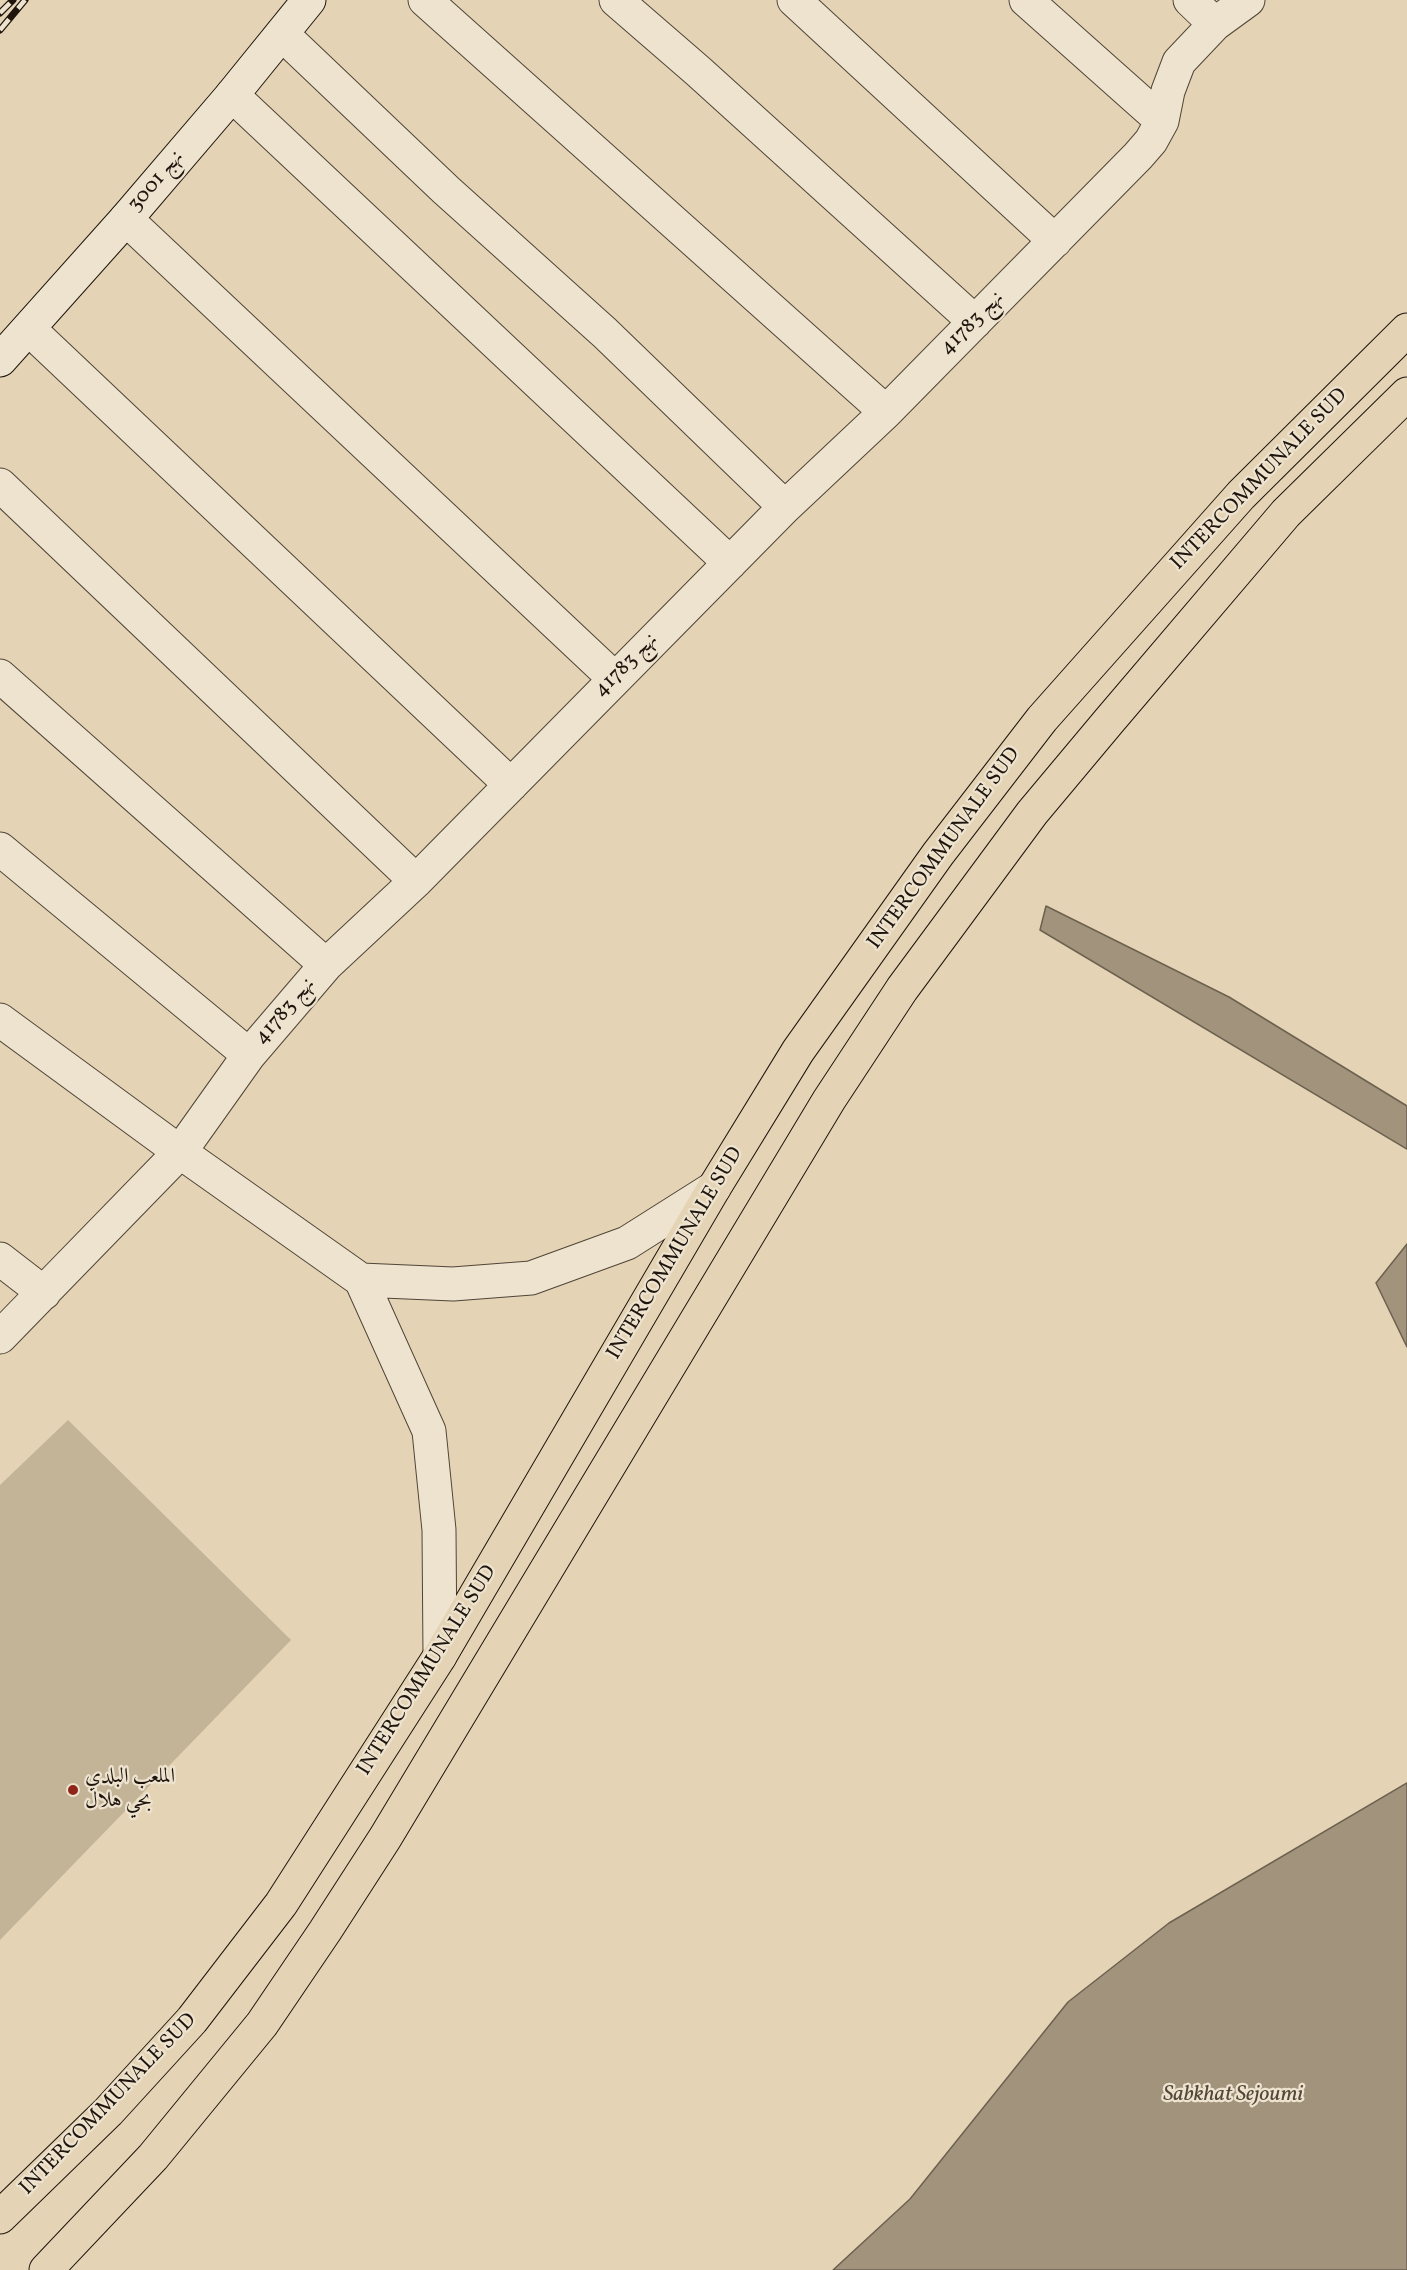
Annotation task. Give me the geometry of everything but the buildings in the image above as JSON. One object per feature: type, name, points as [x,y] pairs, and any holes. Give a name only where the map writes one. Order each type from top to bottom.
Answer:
[{"type":"highway","name":"INTERCOMMUNALE SUD","points":[[0,2217],[108,2112],[192,2020],[281,1904],[440,1656],[714,1188],[798,1051],[938,854],[1042,719],[1241,495],[1407,330]]},
{"type":"highway","name":"INTERCOMMUNALE SUD","points":[[46,2270],[153,2157],[262,2024],[326,1931],[385,1838],[829,1100],[902,989],[1032,813],[1109,721],[1286,513],[1407,394]]},
{"type":"street","name":"نهج 3001","points":[[0,360],[126,219],[232,95],[309,0]]},
{"type":"street","points":[[425,0],[886,412]]},
{"type":"street","points":[[616,0],[698,71],[975,322]]},
{"type":"street","points":[[794,0],[1055,241]]},
{"type":"street","points":[[1026,0],[1162,120]]},
{"type":"street","points":[[1190,0],[1215,24]]},
{"type":"street","name":"نهج 41783","points":[[0,1336],[180,1152],[249,1055],[326,965],[416,881],[785,507],[886,412],[1138,156],[1151,141],[1162,120],[1168,91],[1179,62],[1215,24],[1248,0]]},
{"type":"street","points":[[282,34],[446,190],[604,333],[785,507]]},
{"type":"street","points":[[232,95],[730,563]]},
{"type":"street","points":[[126,219],[615,679]]},
{"type":"street","points":[[29,328],[511,785]]},
{"type":"street","points":[[0,485],[416,881]]},
{"type":"street","points":[[0,675],[326,965]]},
{"type":"street","points":[[0,849],[249,1055]]},
{"type":"street","points":[[0,1020],[180,1152],[361,1280],[429,1431],[439,1530],[440,1656]]},
{"type":"street","points":[[361,1280],[453,1284],[531,1278],[627,1243],[714,1188]]},
{"type":"street","points":[[0,1258],[44,1293]]},
{"type":"shaded area","name":"الملعب البلدي بحي هلال","points":[[68,1420],[291,1640],[0,1940],[0,1485]]},
{"type":"water","points":[[1046,906],[1229,997],[1407,1106],[1407,1149],[1040,930]]},
{"type":"water","points":[[1407,1244],[1407,1347],[1376,1283]]},
{"type":"water","name":"Sabkhat Sejoumi","points":[[1407,1783],[1407,2270],[833,2270],[910,2199],[1068,2002],[1169,1923]]},
{"type":"railway","points":[[0,13],[13,0]]},
{"type":"railway","points":[[0,30],[25,0]]},
{"type":"place","name":"الملعب البلدي بحي هلال","points":[[73,1790]]}]
